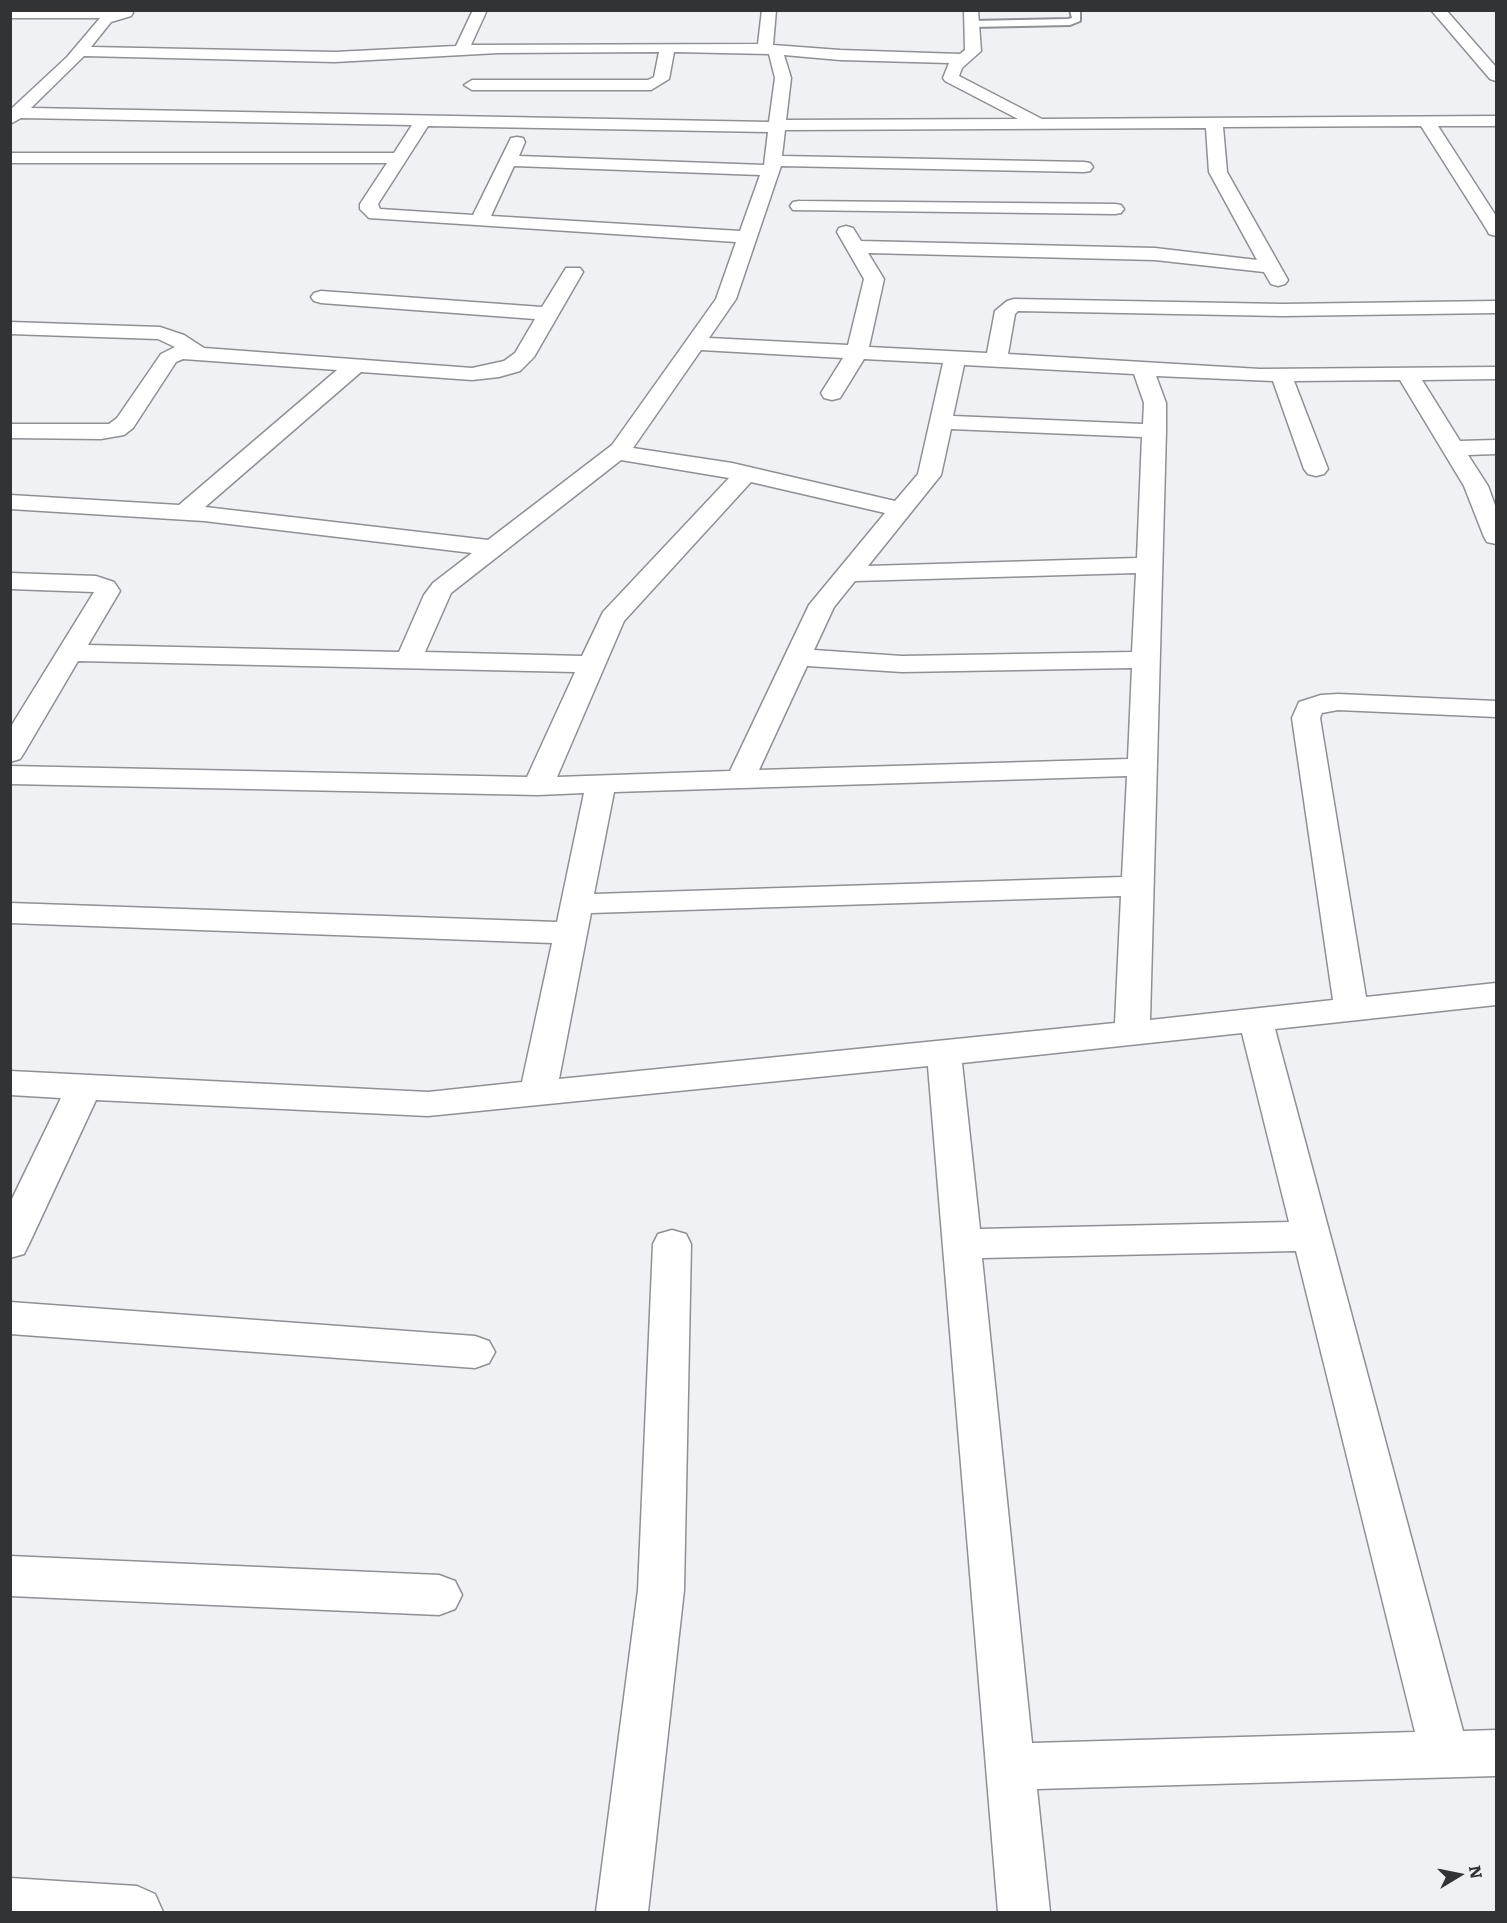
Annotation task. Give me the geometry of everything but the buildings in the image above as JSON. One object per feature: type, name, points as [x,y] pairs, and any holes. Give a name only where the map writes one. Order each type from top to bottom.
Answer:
[{"type":"street","points":[[448,120],[472,85],[469,49],[480,10]]},
{"type":"street","points":[[408,661],[436,595],[452,579],[626,444],[726,299],[772,165],[783,78],[770,48],[769,10]]},
{"type":"street","points":[[1438,10],[1497,76]]},
{"type":"street","points":[[10,14],[127,12]]},
{"type":"street","points":[[14,116],[79,51],[106,19],[127,12]]},
{"type":"street","points":[[972,17],[973,51],[953,68],[952,80],[1049,125],[1070,146],[1148,254]]},
{"type":"street","points":[[472,85],[651,85],[662,79],[667,47]]},
{"type":"street","points":[[79,51],[335,57],[469,49],[667,47],[770,48],[840,55],[964,59]]},
{"type":"street","points":[[22,86],[45,86]]},
{"type":"street","points":[[14,116],[424,119],[777,126],[1497,121]]},
{"type":"street","points":[[424,119],[369,204],[369,209],[375,214],[748,237]]},
{"type":"street","points":[[479,221],[527,121]]},
{"type":"street","points":[[1426,121],[1489,208],[1497,230]]},
{"type":"street","points":[[1214,123],[1218,172],[1270,267],[1297,310]]},
{"type":"street","points":[[10,158],[398,158]]},
{"type":"street","points":[[508,161],[1084,167]]},
{"type":"street","points":[[762,194],[839,221],[873,279],[857,353],[832,393]]},
{"type":"street","points":[[799,206],[1115,209]]},
{"type":"street","points":[[856,248],[1148,254],[1270,267]]},
{"type":"street","points":[[1069,254],[1069,288]]},
{"type":"street","points":[[13,434],[116,430],[125,423],[168,358],[180,352],[472,374],[499,371],[512,366],[523,357],[573,273]]},
{"type":"street","points":[[996,361],[1005,311],[1008,307],[1025,304],[1069,288],[1297,310],[1497,308]]},
{"type":"street","points":[[321,297],[548,314]]},
{"type":"street","points":[[10,328],[160,333],[177,339],[197,352]]},
{"type":"street","points":[[695,343],[1281,375],[1497,373]]},
{"type":"street","points":[[740,780],[822,605],[929,475],[955,359]]},
{"type":"street","points":[[184,513],[356,364]]},
{"type":"street","points":[[1132,1033],[1155,431],[1155,403],[1143,369]]},
{"type":"street","points":[[1407,374],[1476,486],[1497,537]]},
{"type":"street","points":[[1281,375],[1316,469]]},
{"type":"street","points":[[941,422],[1155,431]]},
{"type":"street","points":[[1453,448],[1497,447]]},
{"type":"street","points":[[616,453],[738,472],[901,510]]},
{"type":"street","points":[[538,786],[612,618],[741,479],[738,472]]},
{"type":"street","points":[[10,502],[184,513],[493,548]]},
{"type":"street","points":[[846,574],[1149,566]]},
{"type":"street","points":[[10,581],[96,584],[105,587],[107,591],[10,753]]},
{"type":"street","points":[[70,653],[590,664]]},
{"type":"street","points":[[797,657],[902,664],[1146,660]]},
{"type":"street","points":[[1351,1009],[1306,718],[1309,708],[1321,703],[1338,702],[1497,709]]},
{"type":"street","points":[[10,775],[538,786],[1142,767]]},
{"type":"street","points":[[538,1093],[601,784]]},
{"type":"street","points":[[10,913],[574,919],[1137,886]]},
{"type":"street","points":[[10,1083],[428,1104],[944,1053],[1497,994]]},
{"type":"street","points":[[1256,1020],[1445,1755]]},
{"type":"street","points":[[944,1053],[1024,1912]]},
{"type":"street","points":[[10,1244],[84,1086]]},
{"type":"street","points":[[962,1244],[1311,1236]]},
{"type":"street","points":[[622,1912],[661,1590],[672,1244]]},
{"type":"street","points":[[10,1318],[475,1353]]},
{"type":"street","points":[[10,1576],[439,1595]]},
{"type":"street","points":[[1011,1767],[1497,1753]]},
{"type":"street","points":[[10,1904],[137,1912]]},
{"type":"lane","points":[[972,17],[1070,22],[1077,19],[1075,10]]}]
